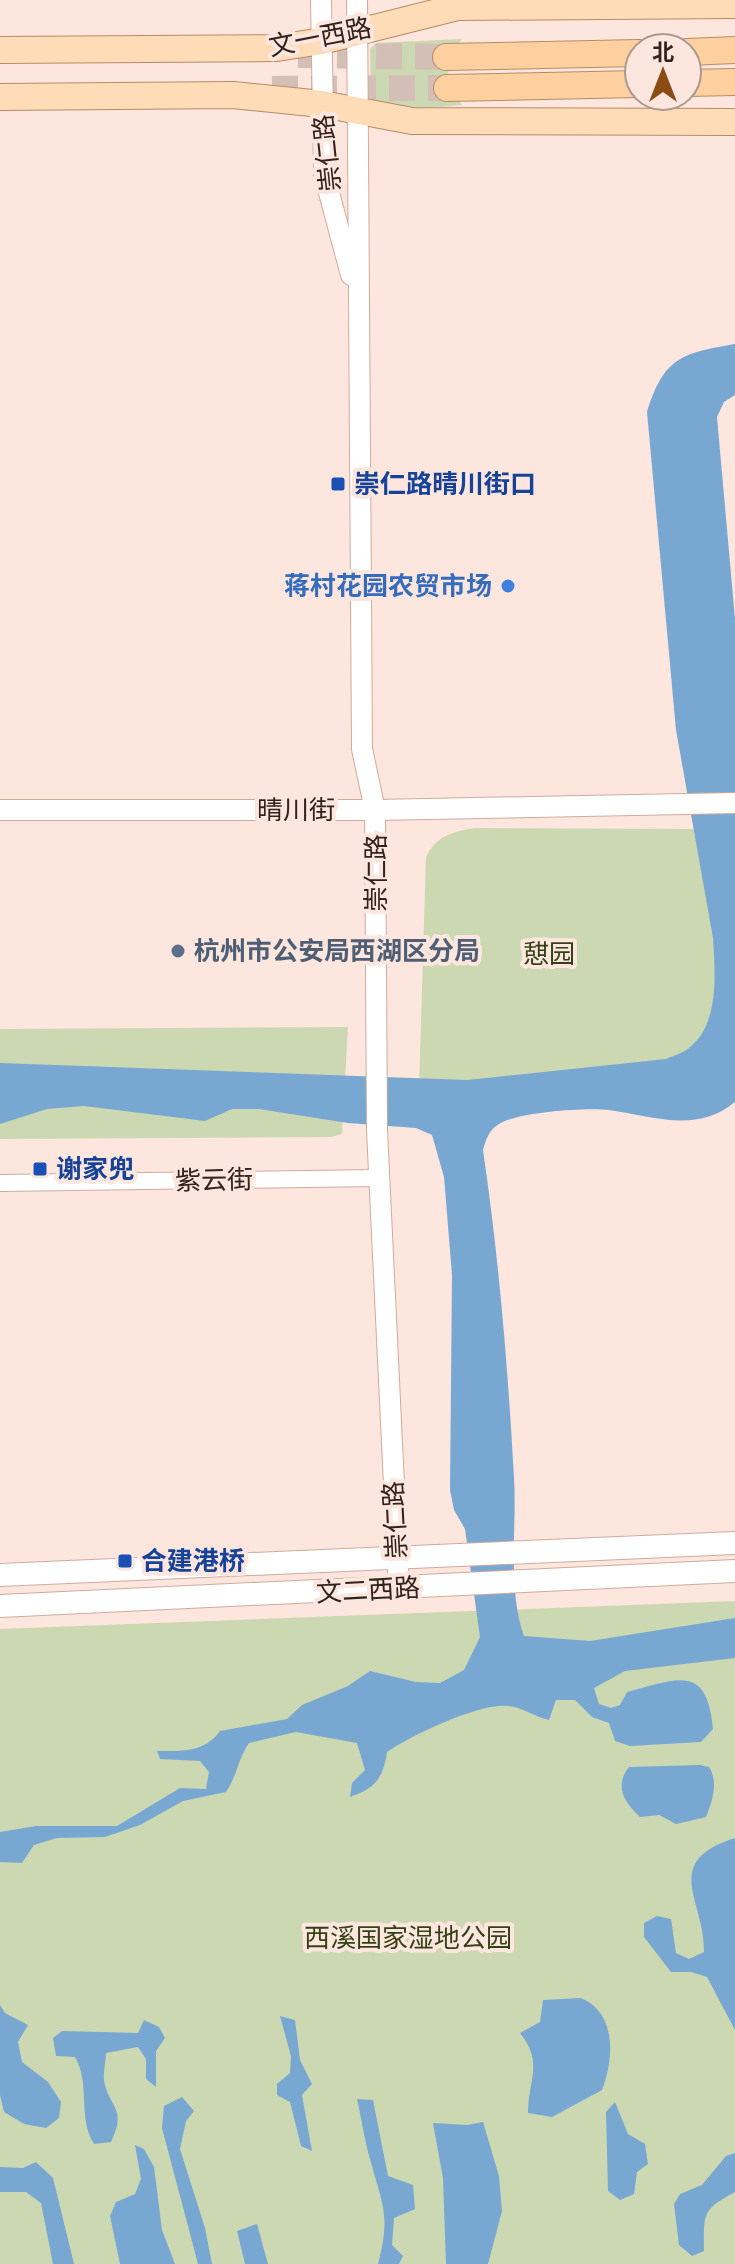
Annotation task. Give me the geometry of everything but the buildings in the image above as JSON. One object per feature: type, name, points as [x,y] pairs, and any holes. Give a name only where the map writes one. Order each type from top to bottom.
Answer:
[{"type":"highway","points":[[703,51],[735,50]]},
{"type":"highway","points":[[446,57],[623,53]]},
{"type":"highway","points":[[703,83],[735,82]]},
{"type":"highway","points":[[447,88],[623,84]]},
{"type":"main road","name":"文一西路","points":[[0,50],[231,51],[322,41],[458,7],[735,5]]},
{"type":"main road","name":"文一西路","points":[[0,97],[233,95],[322,104],[412,121],[735,122]]},
{"type":"main road","name":"文二西路","points":[[0,1575],[735,1543]]},
{"type":"main road","name":"文二西路","points":[[0,1606],[735,1571]]},
{"type":"street","name":"崇仁路","points":[[321,0],[324,174],[359,302]]},
{"type":"street","name":"崇仁路","points":[[357,0],[362,749],[375,810],[377,1130],[399,1589]]},
{"type":"street","name":"晴川街","points":[[0,810],[375,810],[735,803]]},
{"type":"street","name":"紫云街","points":[[0,1183],[379,1178]]},
{"type":"green space","points":[[462,39],[451,56],[448,72],[452,88],[462,105],[402,107],[371,97],[370,49],[376,43]]},
{"type":"green space","name":"憇园","points":[[474,828],[706,829],[724,954],[713,1030],[678,1064],[419,1088],[426,857],[435,844],[446,836]]},
{"type":"green space","points":[[348,1027],[342,1134],[331,1137],[0,1139],[0,1029]]},
{"type":"green space","name":"西溪国家湿地公园","points":[[735,1601],[735,2264],[0,2264],[0,1629]]},
{"type":"water","points":[[735,344],[735,395],[724,402],[717,417],[735,619],[735,1102],[705,1118],[690,1120],[658,1119],[599,1109],[521,1116],[496,1126],[488,1135],[483,1150],[506,1355],[514,1478],[514,1578],[524,1636],[590,1641],[735,1618],[735,1658],[625,1671],[594,1688],[599,1704],[611,1708],[620,1705],[627,1692],[661,1683],[687,1681],[697,1685],[704,1694],[713,1729],[701,1742],[630,1746],[615,1741],[609,1723],[592,1717],[575,1700],[556,1700],[549,1720],[513,1707],[496,1706],[446,1722],[398,1745],[387,1752],[377,1781],[350,1797],[352,1783],[365,1770],[357,1743],[296,1732],[249,1743],[226,1792],[183,1801],[140,1825],[105,1837],[57,1838],[34,1845],[22,1863],[0,1862],[0,1832],[36,1826],[117,1826],[180,1788],[206,1789],[209,1772],[200,1761],[160,1759],[157,1751],[192,1749],[207,1743],[220,1731],[287,1719],[302,1705],[348,1686],[370,1671],[416,1682],[440,1683],[464,1670],[480,1637],[465,1529],[454,1510],[450,1490],[452,1275],[444,1177],[432,1135],[416,1128],[348,1123],[259,1109],[232,1109],[205,1121],[84,1106],[47,1109],[0,1124],[0,1063],[467,1080],[666,1059],[689,1048],[699,1038],[711,1012],[713,938],[676,730],[647,412],[660,379],[678,361],[701,351]]},
{"type":"water","points":[[629,1767],[709,1767],[714,1779],[706,1817],[676,1824],[659,1815],[640,1817],[623,1794],[622,1781]]},
{"type":"water","points":[[735,1838],[735,2030],[707,1977],[691,1972],[671,1972],[644,1937],[644,1923],[657,1916],[671,1919],[676,1953],[689,1959],[704,1952],[692,1871],[699,1858],[712,1848]]},
{"type":"water","points":[[581,1998],[601,2014],[610,2038],[609,2065],[602,2090],[552,2117],[528,2113],[533,2063],[520,2033],[540,2022],[543,2000]]},
{"type":"water","points":[[0,2005],[5,2013],[28,2025],[18,2042],[22,2062],[48,2082],[61,2102],[59,2118],[46,2128],[24,2124],[4,2112],[0,2095]]},
{"type":"water","points":[[280,2016],[295,2020],[300,2060],[312,2084],[302,2095],[312,2151],[301,2146],[290,2102],[277,2095],[277,2084],[290,2073],[291,2056]]},
{"type":"water","points":[[144,2020],[159,2027],[165,2038],[156,2051],[156,2087],[146,2079],[146,2059],[138,2047],[106,2053],[104,2080],[118,2121],[111,2142],[94,2144],[86,2123],[80,2067],[75,2057],[56,2056],[53,2038],[62,2031],[138,2033]]},
{"type":"water","points":[[182,2097],[194,2111],[186,2121],[180,2149],[205,2228],[212,2264],[198,2264],[162,2128],[164,2106]]},
{"type":"water","points":[[357,2099],[373,2100],[388,2176],[413,2185],[415,2209],[394,2218],[392,2245],[403,2256],[399,2264],[378,2264],[384,2236],[384,2214]]},
{"type":"water","points":[[615,2102],[628,2134],[645,2144],[648,2164],[637,2172],[634,2194],[620,2200],[608,2191],[606,2112]]},
{"type":"water","points":[[483,2122],[499,2176],[502,2211],[488,2264],[446,2264],[443,2178],[433,2123],[467,2125]]},
{"type":"water","points":[[135,2145],[144,2149],[154,2167],[162,2230],[175,2264],[120,2264],[110,2216],[116,2202],[135,2194],[141,2179]]},
{"type":"water","points":[[735,2153],[735,2192],[710,2209],[705,2221],[704,2251],[692,2256],[679,2245],[674,2204],[680,2194],[702,2185],[726,2156]]},
{"type":"water","points":[[36,2162],[53,2178],[74,2264],[53,2264],[41,2203],[26,2192],[0,2192],[0,2167],[23,2168]]},
{"type":"water","points":[[257,2224],[268,2264],[245,2264],[237,2231]]},
{"type":"tunnel","points":[[298,55],[446,57]]},
{"type":"tunnel","points":[[272,89],[447,88]]},
{"type":"place","name":"崇仁路晴川街口","points":[[338,484]]},
{"type":"place","name":"蒋村花园农贸市场","points":[[508,586]]},
{"type":"place","name":"杭州市公安局西湖区分局","points":[[178,951]]},
{"type":"place","name":"谢家兜","points":[[40,1169]]},
{"type":"place","name":"合建港桥","points":[[125,1561]]}]
